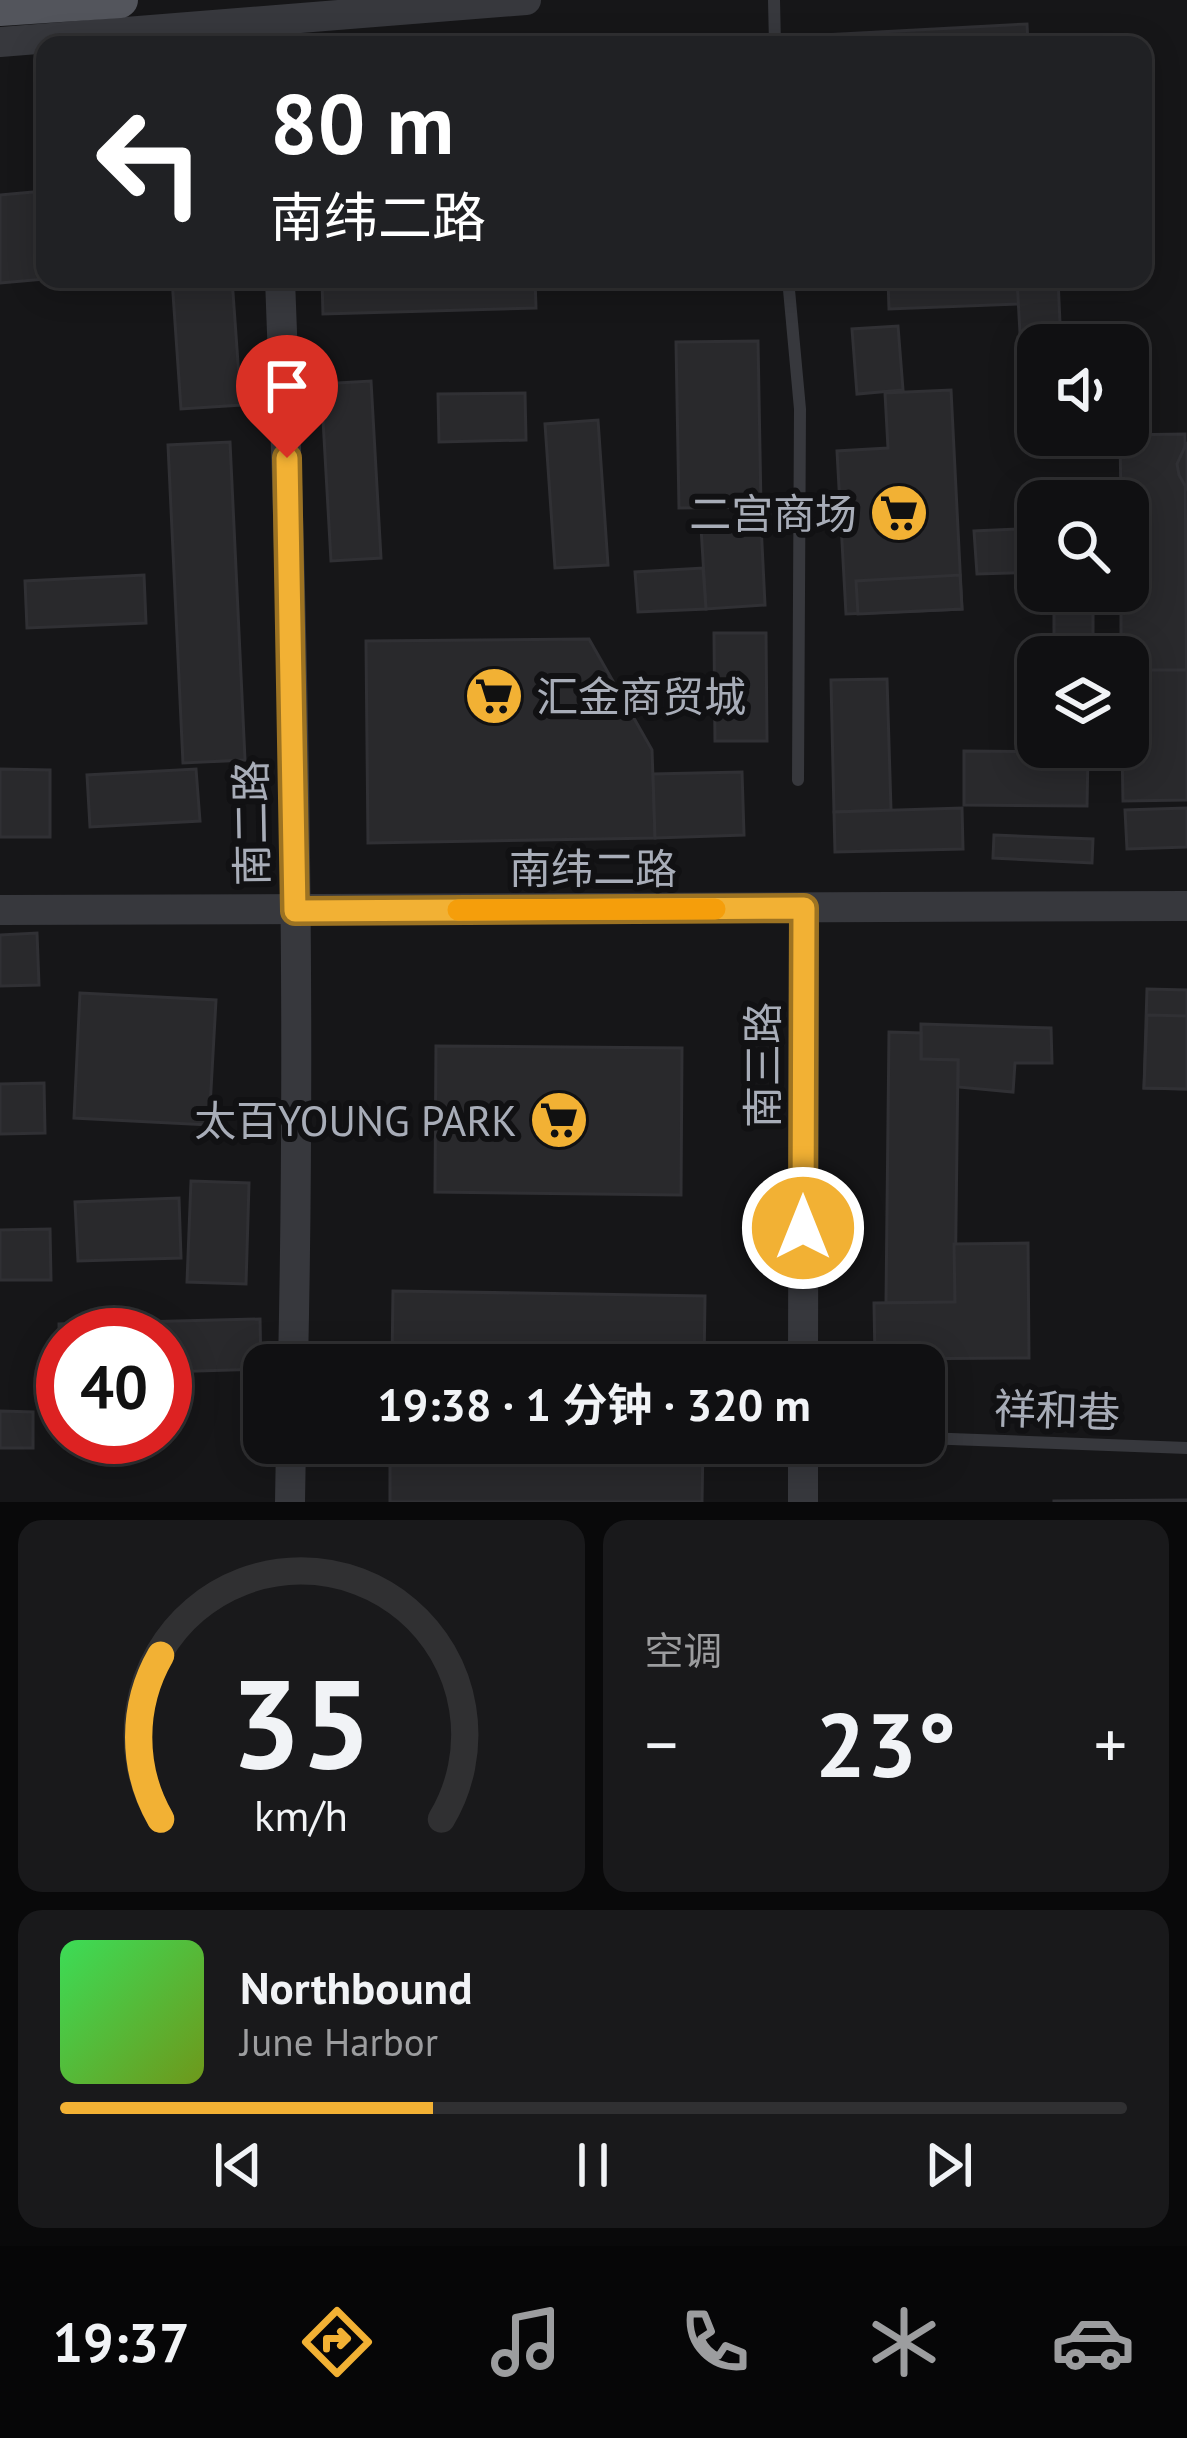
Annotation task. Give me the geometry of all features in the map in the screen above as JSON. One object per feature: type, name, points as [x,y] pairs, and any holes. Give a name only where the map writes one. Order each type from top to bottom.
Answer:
[{"type":"main road","points":[[0,8],[120,0]]},
{"type":"street","points":[[79,36],[526,0]]},
{"type":"street","points":[[0,42],[36,39]]},
{"type":"street","name":"南二路","points":[[280,288],[295,911],[298,1158],[294,1344]]},
{"type":"street","name":"南纬二路","points":[[0,910],[1187,906]]},
{"type":"street","name":"南三路","points":[[803,1344],[804,908]]},
{"type":"street","points":[[290,1502],[291,1464]]},
{"type":"street","points":[[803,1464],[803,1502]]},
{"type":"lane","points":[[774,0],[776,36]]},
{"type":"lane","points":[[789,288],[800,409],[798,780]]},
{"type":"lane","name":"祥和巷","points":[[945,1439],[1187,1448]]},
{"type":"building","points":[[1027,24],[1028,36],[824,36]]},
{"type":"building","points":[[36,192],[36,280],[0,283],[0,195]]},
{"type":"building","points":[[173,288],[233,288],[241,405],[181,409]]},
{"type":"building","points":[[322,288],[535,288],[536,308],[323,314]]},
{"type":"building","points":[[888,288],[1018,288],[1019,304],[889,309]]},
{"type":"building","points":[[1017,288],[1058,288],[1060,324],[1019,324]]},
{"type":"building","points":[[898,326],[903,390],[857,394],[852,329]]},
{"type":"building","points":[[758,341],[761,507],[679,508],[676,342]]},
{"type":"building","points":[[371,381],[381,558],[331,561],[321,384]]},
{"type":"building","name":"二宫商场","points":[[951,390],[962,609],[846,614],[837,451],[888,448],[885,393]]},
{"type":"building","points":[[525,393],[526,440],[439,442],[438,394]]},
{"type":"building","points":[[598,420],[608,565],[555,568],[545,424]]},
{"type":"building","points":[[1185,434],[1187,772],[1123,773],[1123,768],[1149,768],[1149,636],[1121,636],[1121,612],[1149,612],[1149,480],[1121,480],[1120,456],[1149,456],[1149,435]]},
{"type":"building","points":[[230,442],[245,760],[183,763],[168,445]]},
{"type":"building","points":[[1187,442],[1187,489],[1177,464]]},
{"type":"building","points":[[761,524],[765,605],[706,609],[701,527]]},
{"type":"building","points":[[1017,529],[1017,573],[977,574],[974,531]]},
{"type":"building","points":[[703,568],[706,609],[638,612],[635,572]]},
{"type":"building","points":[[144,575],[146,623],[27,628],[25,581]]},
{"type":"building","points":[[960,575],[962,609],[858,614],[856,581]]},
{"type":"building","points":[[1054,612],[1093,612],[1093,636],[1054,636]]},
{"type":"building","points":[[714,633],[766,633],[767,741],[715,741]]},
{"type":"building","name":"汇金商贸城","points":[[589,639],[652,750],[655,838],[368,843],[366,641]]},
{"type":"building","points":[[1149,670],[1187,670],[1187,800],[1123,801],[1122,768],[1149,768]]},
{"type":"building","points":[[887,679],[891,810],[834,812],[831,680]]},
{"type":"building","points":[[964,751],[1017,751],[1017,768],[1088,768],[1087,806],[964,805]]},
{"type":"building","points":[[0,769],[50,770],[50,837],[0,837]]},
{"type":"building","points":[[196,769],[200,821],[90,827],[87,775]]},
{"type":"building","points":[[742,772],[744,835],[655,838],[653,774]]},
{"type":"building","points":[[962,808],[963,849],[835,852],[834,812]]},
{"type":"building","points":[[1187,808],[1187,847],[1127,849],[1125,810]]},
{"type":"building","points":[[994,835],[1093,839],[1092,863],[993,858]]},
{"type":"building","points":[[37,933],[39,985],[0,986],[0,935]]},
{"type":"building","points":[[1147,989],[1187,990],[1187,1089],[1144,1088]]},
{"type":"building","points":[[80,993],[216,1000],[209,1125],[74,1118]]},
{"type":"building","points":[[1147,1015],[1187,1016],[1187,1089],[1144,1088]]},
{"type":"building","points":[[921,1024],[1051,1028],[1052,1063],[1015,1063],[1013,1092],[958,1087],[958,1060],[921,1059]]},
{"type":"building","points":[[889,1032],[921,1033],[921,1059],[958,1060],[955,1302],[886,1303]]},
{"type":"building","name":"太百YOUNG PARK","points":[[436,1046],[682,1048],[681,1195],[435,1192]]},
{"type":"building","points":[[44,1083],[45,1133],[0,1134],[0,1084]]},
{"type":"building","points":[[191,1181],[249,1183],[246,1284],[187,1282]]},
{"type":"building","points":[[179,1198],[181,1258],[78,1261],[75,1202]]},
{"type":"building","points":[[50,1229],[51,1280],[0,1280],[0,1230]]},
{"type":"building","points":[[1028,1243],[1029,1358],[945,1359],[945,1344],[875,1344],[874,1303],[955,1302],[954,1244]]},
{"type":"building","points":[[393,1291],[705,1296],[704,1344],[392,1344]]},
{"type":"building","points":[[260,1319],[260,1344],[243,1344],[243,1370],[192,1371],[192,1321]]},
{"type":"building","points":[[0,1411],[33,1412],[33,1448],[0,1448]]},
{"type":"building","points":[[390,1464],[703,1464],[702,1502],[390,1502]]},
{"type":"building","points":[[1054,1501],[1187,1502],[1054,1502]]},
{"type":"slow traffic","points":[[458,910],[715,909]]},
{"type":"place","name":"二宫商场","points":[[899,513]]},
{"type":"place","name":"汇金商贸城","points":[[494,696]]},
{"type":"place","name":"太百YOUNG PARK","points":[[559,1120]]},
{"type":"route","points":[[287,458],[295,911],[804,908],[803,1228]]}]
